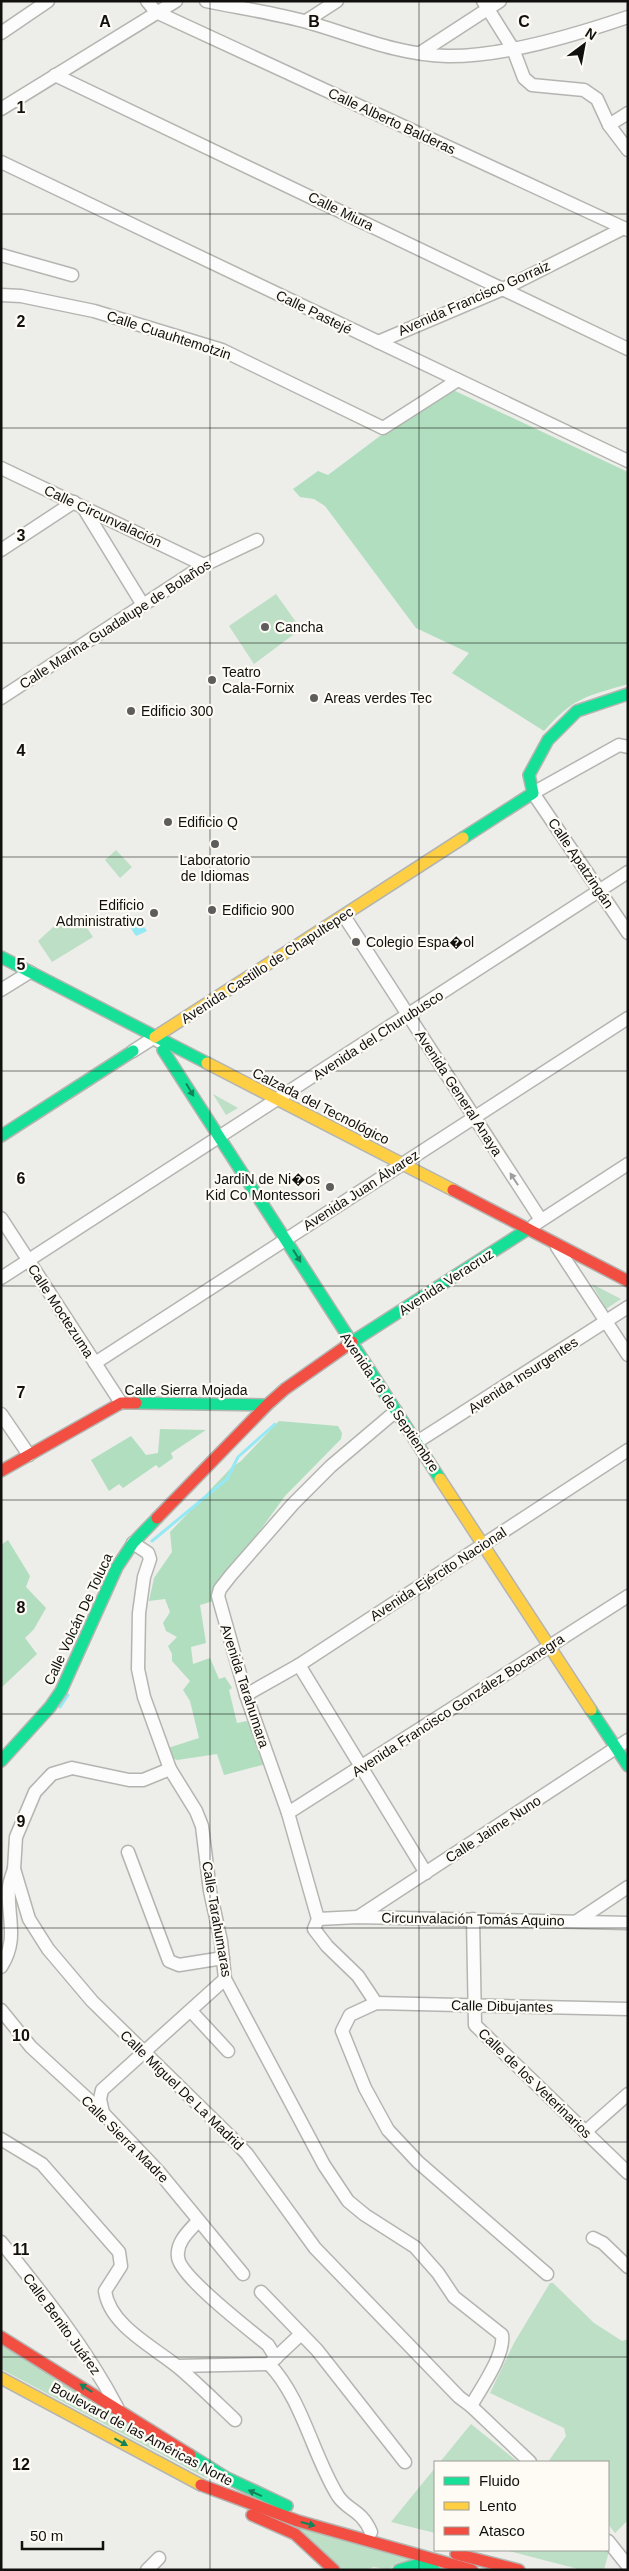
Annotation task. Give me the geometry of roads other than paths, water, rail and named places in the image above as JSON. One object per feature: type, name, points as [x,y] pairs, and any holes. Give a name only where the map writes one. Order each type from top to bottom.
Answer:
[{"type":"main road","points":[[533,793],[529,775],[554,734],[577,711],[628,694]]},
{"type":"main road","name":"Avenida Castillo de Chapultepec","points":[[154,1037],[533,793]]},
{"type":"main road","name":"Calzada del Tecnológico","points":[[1,957],[628,1281]]},
{"type":"main road","name":"Avenida 16 de Septiembre","points":[[163,1050],[351,1343],[628,1766]]},
{"type":"main road","name":"Avenida Castillo de Chapultepec","points":[[1,1136],[133,1051]]},
{"type":"main road","name":"Avenida Veracruz","points":[[268,1405],[285,1388],[351,1343],[528,1229]]},
{"type":"main road","name":"Calle Sierra Mojada","points":[[1,1471],[121,1403],[268,1405]]},
{"type":"main road","name":"Calle Volcán De Toluca","points":[[1,1761],[50,1708],[61,1691],[117,1567],[133,1543],[268,1405]]},
{"type":"main road","name":"Boulevard de las Américas Norte","points":[[1,2337],[246,2488],[288,2506],[371,2532],[434,2548]]},
{"type":"main road","name":"Boulevard de las Américas Norte","points":[[1,2378],[197,2483],[252,2507],[472,2570]]},
{"type":"main road","points":[[148,2457],[175,2483],[288,2529],[334,2570]]},
{"type":"main road","points":[[445,2551],[519,2570]]},
{"type":"main road","points":[[399,2570],[416,2565],[434,2570]]},
{"type":"street","points":[[1,32],[48,1]]},
{"type":"street","points":[[147,1],[156,12]]},
{"type":"street","points":[[1,109],[176,1]]},
{"type":"street","points":[[206,1],[306,21],[372,43],[445,56],[475,55],[513,49],[628,17]]},
{"type":"street","points":[[306,21],[337,1]]},
{"type":"street","points":[[420,53],[486,5],[500,1]]},
{"type":"street","points":[[486,5],[513,49],[524,78],[532,85],[584,90],[597,99],[608,125],[628,150]]},
{"type":"street","name":"Calle Alberto Balderas","points":[[156,12],[626,229]]},
{"type":"street","name":"Calle Miura","points":[[55,74],[628,349]]},
{"type":"street","points":[[608,125],[628,114]]},
{"type":"street","name":"Calle Pastejé","points":[[1,162],[628,461]]},
{"type":"street","name":"Avenida Francisco Gorraiz","points":[[378,342],[503,289],[626,229]]},
{"type":"street","points":[[1,255],[72,275]]},
{"type":"street","name":"Calle Cuauhtemotzin","points":[[1,294],[21,296],[94,311],[222,350],[383,428],[458,380]]},
{"type":"street","name":"Calle Circunvalación","points":[[1,468],[204,565]]},
{"type":"street","points":[[1,550],[78,505],[142,605]]},
{"type":"street","name":"Calle Marina Guadalupe de Bolaños","points":[[1,698],[204,565],[257,540]]},
{"type":"street","name":"Avenida Castillo de Chapultepec","points":[[533,793],[618,745],[626,746]]},
{"type":"street","name":"Calle Apatzingán","points":[[533,793],[628,933]]},
{"type":"street","name":"Avenida del Churubusco","points":[[1,1278],[628,872]]},
{"type":"street","name":"Avenida General Anaya","points":[[344,916],[541,1220]]},
{"type":"street","points":[[1,990],[30,972]]},
{"type":"street","name":"Avenida Juan Álvarez","points":[[95,1363],[628,1018]]},
{"type":"street","name":"Avenida Castillo de Chapultepec","points":[[133,1051],[154,1037]]},
{"type":"street","name":"Avenida 16 de Septiembre","points":[[154,1037],[163,1050]]},
{"type":"street","name":"Avenida Veracruz","points":[[528,1229],[628,1164]]},
{"type":"street","name":"Calle Moctezuma","points":[[1,1218],[121,1403]]},
{"type":"street","points":[[554,1243],[628,1356]]},
{"type":"street","name":"Avenida Insurgentes","points":[[417,1442],[628,1307]]},
{"type":"street","name":"Avenida Tarahumara","points":[[376,2003],[358,1976],[316,1934],[314,1929],[318,1919],[288,1813],[246,1695],[218,1596],[220,1589],[293,1504],[331,1466],[396,1411]]},
{"type":"street","points":[[1,1414],[29,1455]]},
{"type":"street","name":"Avenida Ejército Nacional","points":[[246,1695],[299,1665],[628,1450]]},
{"type":"street","name":"Calle Tarahumaras","points":[[133,1543],[148,1553],[150,1559],[144,1577],[139,1613],[138,1669],[144,1697],[170,1768],[196,1812],[202,1826],[210,1891],[225,1979],[324,2165],[348,2201],[364,2215],[415,2247],[438,2273],[454,2297],[502,2335],[503,2342],[494,2364],[471,2406]]},
{"type":"street","name":"Avenida Francisco González Bocanegra","points":[[288,1813],[628,1596]]},
{"type":"street","points":[[299,1665],[360,1768],[426,1873]]},
{"type":"street","name":"Calle Jaime Nuno","points":[[358,1917],[628,1740]]},
{"type":"street","name":"Calle Miguel De La Madrid","points":[[170,1768],[143,1780],[129,1780],[72,1768],[52,1774],[35,1792],[16,1838],[14,1869],[29,1919],[48,1949],[92,2001],[247,2154],[315,2248],[459,2397],[529,2461]]},
{"type":"street","points":[[128,1852],[169,1961],[179,1965],[222,1958]]},
{"type":"street","points":[[1,1968],[9,1955],[12,1938],[9,1887],[14,1869]]},
{"type":"street","points":[[577,1921],[628,1887]]},
{"type":"street","name":"Circunvalación Tomás Aquino","points":[[318,1919],[358,1917],[628,1923]]},
{"type":"street","name":"Calle de los Veterinarios","points":[[473,1919],[473,2006],[475,2025],[628,2173]]},
{"type":"street","points":[[103,2113],[100,2099],[102,2090],[225,1979]]},
{"type":"street","points":[[376,2003],[350,2014],[342,2031],[365,2088],[388,2130],[418,2162],[547,2274]]},
{"type":"street","name":"Calle Dibujantes","points":[[376,2003],[628,2009]]},
{"type":"street","name":"Calle Sierra Madre","points":[[1,2010],[31,2047],[103,2113],[159,2172],[243,2274]]},
{"type":"street","points":[[191,2011],[228,2051]]},
{"type":"street","points":[[585,2132],[628,2094]]},
{"type":"street","points":[[1,2139],[42,2164],[113,2244],[121,2259],[121,2266],[105,2291],[115,2313],[134,2335],[177,2366],[235,2420]]},
{"type":"street","points":[[198,2221],[182,2240],[177,2255],[178,2262],[195,2283],[268,2345],[272,2361],[339,2497],[360,2514],[371,2532]]},
{"type":"street","points":[[593,2238],[603,2243],[628,2267]]},
{"type":"street","name":"Calle Benito Juárez","points":[[1,2242],[101,2375],[118,2409]]},
{"type":"street","points":[[260,2292],[317,2350],[405,2462]]},
{"type":"street","points":[[177,2366],[272,2361],[300,2334]]},
{"type":"street","points":[[609,2542],[628,2566]]},
{"type":"street","points":[[146,2570],[159,2558]]},
{"type":"water","points":[[136,915],[147,931],[136,936],[126,921]]},
{"type":"waterway","points":[[152,1541],[227,1479],[238,1457],[275,1424]]},
{"type":"waterway","points":[[60,1707],[68,1695]]},
{"type":"place","name":"Cancha","points":[[265,627]]},
{"type":"place","name":"Teatro Cala-Fornix","points":[[212,680]]},
{"type":"place","name":"Areas verdes Tec","points":[[314,698]]},
{"type":"place","name":"Edificio 300","points":[[131,711]]},
{"type":"place","name":"Edificio Q","points":[[168,822]]},
{"type":"place","name":"Laboratorio de Idiomas","points":[[215,844]]},
{"type":"place","name":"Edificio 900","points":[[212,910]]},
{"type":"place","name":"Edificio Administrativo","points":[[154,913]]},
{"type":"place","name":"Colegio Espa�ol","points":[[356,942]]},
{"type":"place","name":"JardiN de Ni�os Kid Co Montessori","points":[[330,1187]]}]
